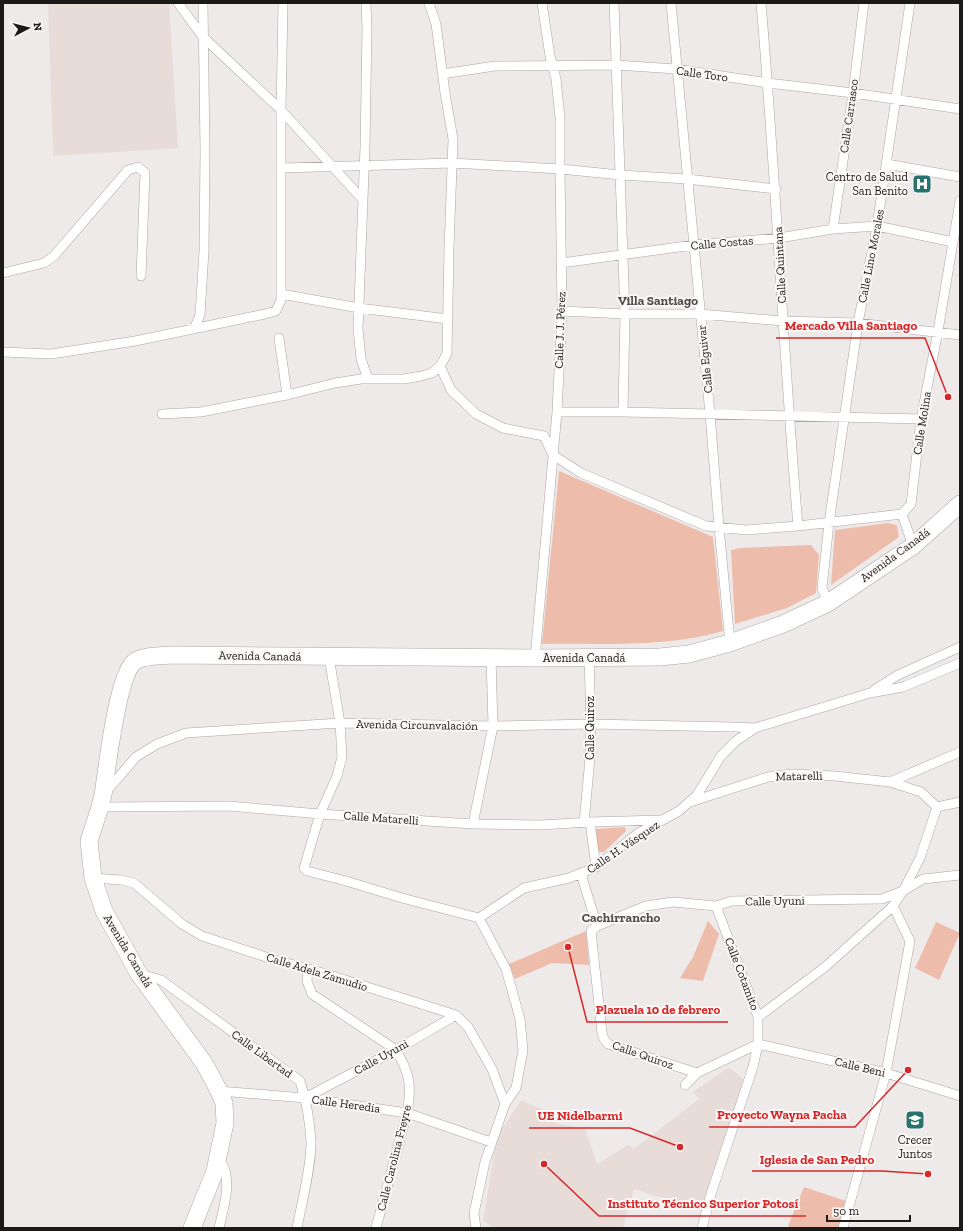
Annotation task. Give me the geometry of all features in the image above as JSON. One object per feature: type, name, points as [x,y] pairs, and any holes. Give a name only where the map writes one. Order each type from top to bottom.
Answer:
[{"type":"highway","name":"Avenida Canadá","points":[[192,1228],[215,1171],[225,1123],[224,1103],[204,1063],[139,974],[104,912],[93,878],[89,841],[102,801],[118,699],[125,676],[134,662],[148,656],[172,655],[535,658],[660,657],[689,654],[730,643],[783,624],[828,603],[913,546],[960,504]]},
{"type":"street","points":[[178,3],[203,37],[281,110],[363,200]]},
{"type":"street","points":[[194,329],[200,315],[204,251],[205,150],[203,3]]},
{"type":"street","points":[[3,352],[51,354],[135,342],[276,311],[282,300],[281,110],[283,3]]},
{"type":"street","points":[[366,3],[367,29],[364,166],[358,329],[360,359],[368,379]]},
{"type":"street","points":[[162,414],[201,412],[287,395],[335,383],[368,379],[404,379],[432,373],[440,366],[447,354],[453,139],[442,74],[436,24],[430,3]]},
{"type":"street","name":"Calle J. J. Pérez","points":[[535,658],[557,412],[562,311],[560,118],[556,78],[550,56],[542,3]]},
{"type":"street","points":[[614,3],[624,254],[625,314],[623,412]]},
{"type":"street","name":"Calle Eguivar","points":[[671,3],[730,643]]},
{"type":"street","name":"Calle Quintana","points":[[761,3],[776,189],[782,321],[798,526]]},
{"type":"street","name":"Calle Carrasco","points":[[833,229],[853,93],[864,3]]},
{"type":"street","name":"Calle Lino Morales","points":[[828,603],[822,588],[843,418],[858,323],[877,226],[910,3]]},
{"type":"street","name":"Calle Toro","points":[[442,74],[495,66],[616,65],[676,69],[768,84],[853,93],[960,108]]},
{"type":"street","points":[[282,168],[452,163],[560,169],[687,179],[776,189]]},
{"type":"street","points":[[887,164],[960,177]]},
{"type":"street","points":[[3,273],[44,264],[54,256],[128,170],[138,167],[145,173],[141,276]]},
{"type":"street","name":"Calle Molina","points":[[902,514],[911,504],[922,419],[960,201]]},
{"type":"street","name":"Calle Costas","points":[[561,263],[694,245],[779,238],[833,229],[877,226],[953,242]]},
{"type":"street","points":[[282,294],[358,308],[448,319]]},
{"type":"street","points":[[562,311],[625,314],[700,314],[782,321],[858,323],[938,331],[960,335]]},
{"type":"street","points":[[279,338],[287,395]]},
{"type":"street","points":[[440,366],[451,390],[476,414],[503,428],[544,436],[553,455],[581,473],[706,526],[746,530],[829,523],[902,514],[913,546]]},
{"type":"street","points":[[557,412],[623,412],[922,419]]},
{"type":"street","points":[[870,693],[898,675],[960,647]]},
{"type":"street","points":[[329,657],[340,723],[342,757],[337,776],[320,814],[304,868],[307,872],[346,881],[402,898],[479,918],[506,969],[520,1019],[523,1050],[516,1088],[505,1104],[491,1142],[474,1213],[475,1225]]},
{"type":"street","points":[[473,824],[493,726],[491,657]]},
{"type":"street","name":"Calle Quiroz","points":[[589,657],[591,724],[587,822],[596,867]]},
{"type":"street","points":[[755,728],[870,693],[903,687],[960,663]]},
{"type":"street","name":"Avenida Circunvalación","points":[[102,801],[136,757],[157,744],[186,733],[340,723],[493,726],[591,724],[733,726],[755,728]]},
{"type":"street","name":"Calle H. Vásquez","points":[[479,918],[524,888],[569,878],[596,867],[637,834],[679,811],[697,795],[721,756],[736,740],[755,728]]},
{"type":"street","points":[[890,782],[960,752]]},
{"type":"street","name":"Matarelli","points":[[688,803],[768,777],[792,774],[835,776],[890,782],[921,792],[937,807]]},
{"type":"street","name":"Calle Matarelli","points":[[102,801],[229,806],[320,814],[473,824],[541,826],[587,822],[662,820]]},
{"type":"street","points":[[758,1017],[825,967],[893,906],[903,891],[920,858],[937,807],[960,802]]},
{"type":"street","name":"Calle Quiroz","points":[[581,874],[594,928],[602,1033],[604,1039],[608,1044],[697,1073]]},
{"type":"street","name":"Calle Uyuni","points":[[594,928],[646,906],[672,902],[716,906],[732,901],[882,899],[903,891],[923,879],[960,875]]},
{"type":"street","name":"Calle Adela Zamudio","points":[[93,878],[121,880],[134,883],[182,924],[202,936],[456,1015],[468,1026],[488,1063],[505,1104]]},
{"type":"street","name":"Calle Cotamito","points":[[702,1228],[711,1194],[753,1067],[758,1044],[758,1017],[716,906]]},
{"type":"street","points":[[843,1228],[886,1073],[910,941],[893,906]]},
{"type":"street","points":[[308,969],[307,981],[312,994],[396,1050]]},
{"type":"street","name":"Calle Libertad","points":[[139,974],[161,980],[300,1081],[305,1098],[311,1142],[307,1176],[297,1228]]},
{"type":"street","name":"Calle Uyuni","points":[[305,1098],[396,1050],[456,1015]]},
{"type":"street","points":[[685,1085],[697,1073],[758,1044]]},
{"type":"street","name":"Calle Beni","points":[[758,1044],[886,1073],[960,1096]]},
{"type":"street","name":"Calle Carolina Freyre","points":[[376,1228],[407,1113],[410,1096],[409,1077],[396,1050]]},
{"type":"street","name":"Calle Heredia","points":[[219,1091],[305,1098],[407,1113],[491,1142]]},
{"type":"street","points":[[217,1160],[224,1169],[226,1182],[225,1201],[219,1228]]},
{"type":"shaded area","points":[[48,3],[169,3],[178,148],[53,156]]},
{"type":"shaded area","points":[[559,471],[713,537],[723,631],[679,640],[633,644],[542,644]]},
{"type":"shaded area","points":[[888,523],[897,525],[899,537],[831,585],[835,530]]},
{"type":"shaded area","points":[[811,545],[819,555],[816,593],[787,608],[735,624],[731,550],[741,548]]},
{"type":"shaded area","points":[[625,827],[626,831],[604,852],[599,852],[595,829]]},
{"type":"shaded area","points":[[708,921],[719,934],[703,981],[680,978],[693,957]]},
{"type":"shaded area","points":[[936,922],[960,933],[939,980],[915,968]]},
{"type":"shaded area","points":[[586,931],[589,965],[552,963],[515,979],[509,964]]},
{"type":"shaded area","points":[[729,1067],[744,1080],[703,1211],[634,1189],[623,1228],[495,1228],[483,1221],[497,1137],[521,1100],[544,1110],[542,1120],[585,1129],[597,1164],[628,1145],[634,1149],[699,1099],[693,1092]]},
{"type":"shaded area","points":[[804,1187],[846,1201],[838,1228],[792,1228],[788,1226]]},
{"type":"place","name":"Centro de Salud San Benito","points":[[922,184]]},
{"type":"place","name":"Mercado Villa Santiago","points":[[948,397]]},
{"type":"place","name":"Plazuela 10 de febrero","points":[[568,947]]},
{"type":"place","name":"Proyecto Wayna Pacha","points":[[908,1070]]},
{"type":"place","name":"Crecer Juntos","points":[[915,1120]]},
{"type":"place","name":"UE Nidelbarmi","points":[[680,1147]]},
{"type":"place","name":"Instituto Técnico Superior Potosí","points":[[544,1164]]},
{"type":"place","name":"Iglesia de San Pedro","points":[[928,1174]]},
{"type":"district","name":"Villa Santiago","points":[[658,300]]},
{"type":"district","name":"Cachirrancho","points":[[621,917]]}]
